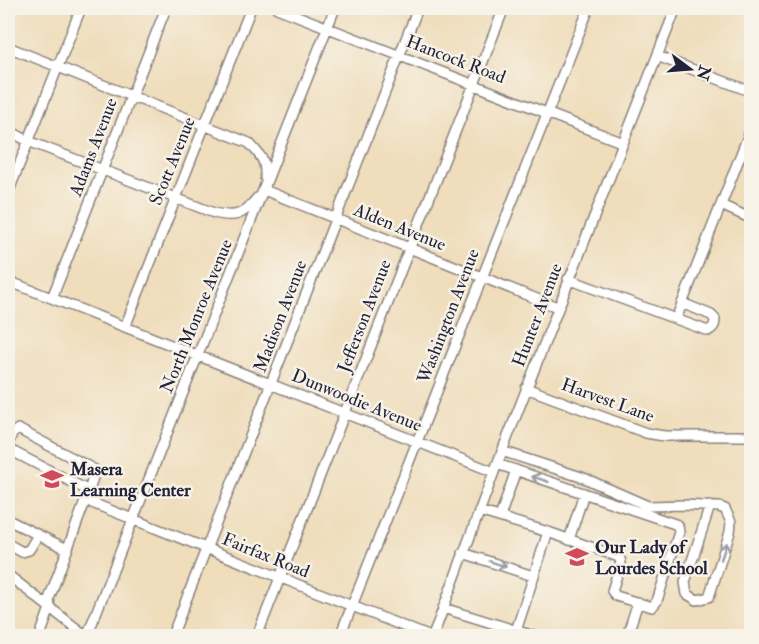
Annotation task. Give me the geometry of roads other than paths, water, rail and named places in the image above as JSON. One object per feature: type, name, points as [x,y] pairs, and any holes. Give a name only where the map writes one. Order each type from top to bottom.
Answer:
[{"type":"street","points":[[8,193],[81,8]]},
{"type":"street","name":"Adams Avenue","points":[[52,298],[166,8]]},
{"type":"street","name":"Scott Avenue","points":[[125,327],[251,8]]},
{"type":"street","name":"Hancock Road","points":[[277,8],[621,142]]},
{"type":"street","name":"North Monroe Avenue","points":[[86,636],[335,8]]},
{"type":"street","name":"Madison Avenue","points":[[172,636],[418,8]]},
{"type":"street","name":"Jefferson Avenue","points":[[257,636],[504,8]]},
{"type":"street","name":"Washington Avenue","points":[[340,636],[589,8]]},
{"type":"street","name":"Hunter Avenue","points":[[433,636],[557,307],[676,8]]},
{"type":"street","points":[[8,47],[249,143],[260,154],[266,166],[264,190],[247,211],[227,216],[213,213],[28,141],[8,130]]},
{"type":"street","points":[[657,56],[752,92]]},
{"type":"street","points":[[676,319],[752,126]]},
{"type":"street","name":"Alden Avenue","points":[[264,190],[557,307]]},
{"type":"street","points":[[721,205],[752,219]]},
{"type":"street","points":[[568,279],[708,331],[715,324],[715,319],[711,315],[682,303]]},
{"type":"street","name":"Dunwoodie Avenue","points":[[8,281],[417,442],[495,468],[516,470],[678,525],[679,532],[657,601],[652,607],[638,602]]},
{"type":"street","name":"Harvest Lane","points":[[526,388],[646,433],[664,436],[752,436]]},
{"type":"street","points":[[8,444],[12,434],[18,429],[93,468],[94,474],[89,491],[49,599],[50,608],[40,636]]},
{"type":"street","points":[[8,449],[89,491]]},
{"type":"street","points":[[502,451],[584,478],[648,506],[710,506],[725,509],[731,522],[730,532],[709,597],[697,600],[687,594],[685,582],[710,506]]},
{"type":"street","points":[[500,517],[516,470]]},
{"type":"street","points":[[569,540],[584,493]]},
{"type":"street","name":"Fairfax Road","points":[[92,503],[428,636]]},
{"type":"street","points":[[479,511],[619,557],[621,562],[612,591],[616,596],[638,602],[627,636]]},
{"type":"street","points":[[8,520],[67,549]]},
{"type":"street","points":[[520,633],[548,532]]},
{"type":"street","points":[[8,544],[22,552],[28,550],[38,535]]},
{"type":"street","points":[[464,553],[534,576]]},
{"type":"street","points":[[8,575],[86,636]]},
{"type":"street","points":[[443,608],[534,636]]},
{"type":"place","name":"Masera Learning Center","points":[[52,479]]},
{"type":"place","name":"Our Lady of Lourdes School","points":[[577,557]]}]
